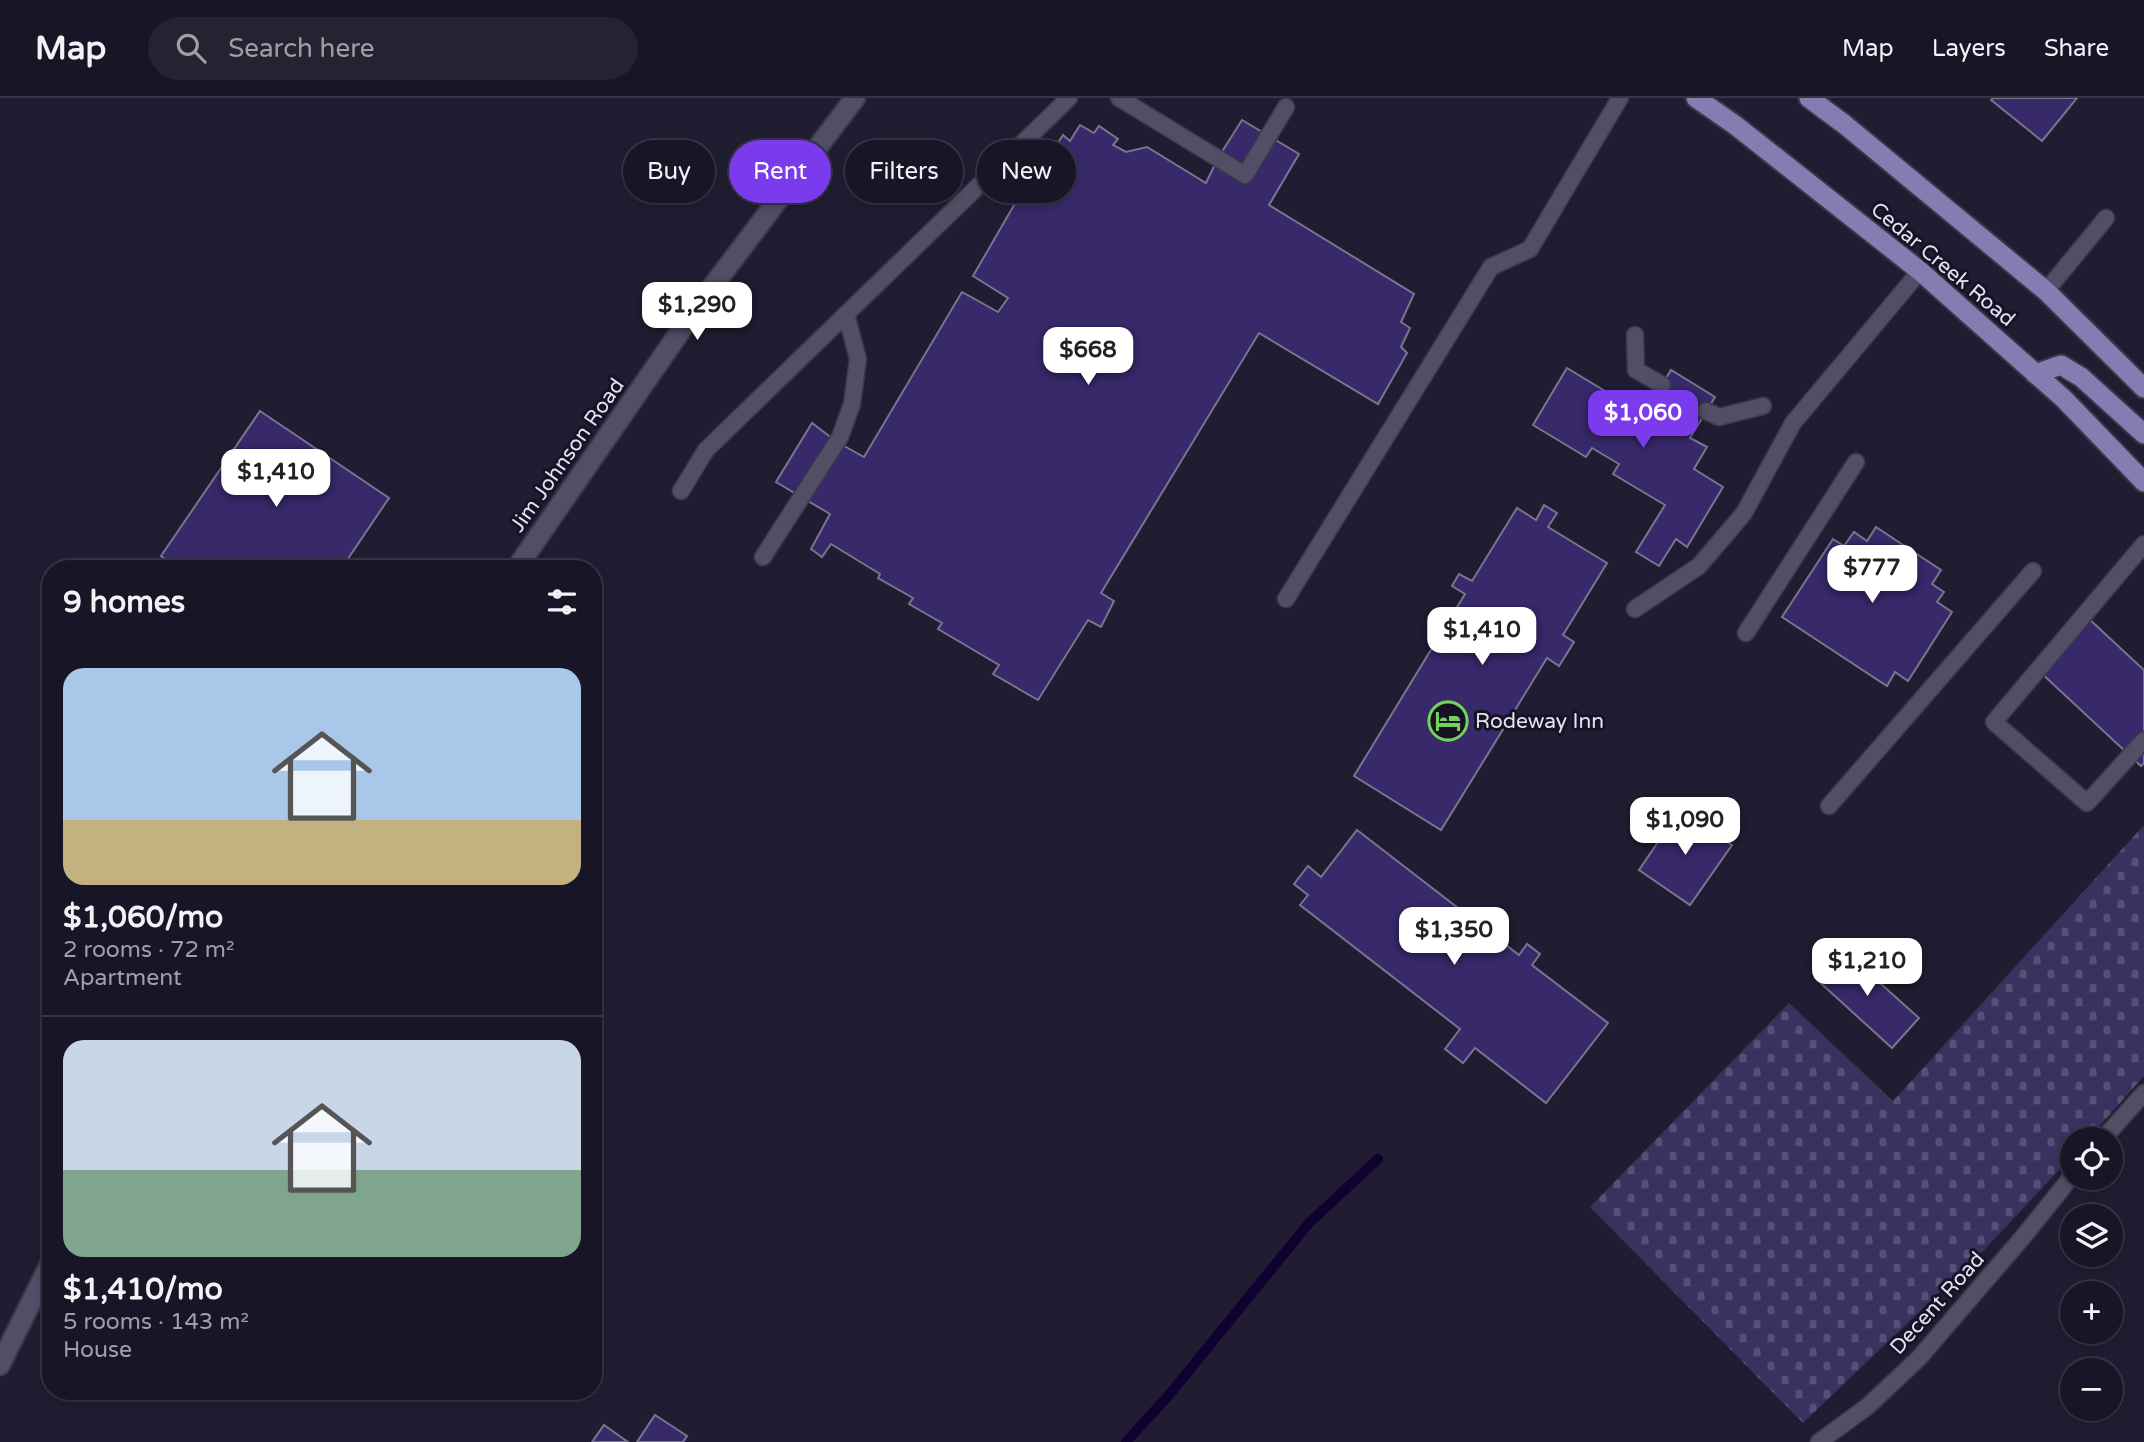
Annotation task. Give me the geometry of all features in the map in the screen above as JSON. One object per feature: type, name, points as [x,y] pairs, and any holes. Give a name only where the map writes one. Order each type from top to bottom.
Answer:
[{"type":"main road","name":"Cedar Creek Road","points":[[1696,98],[1735,125],[1920,271],[2064,399],[2144,482]]},
{"type":"main road","points":[[1809,98],[2046,291],[2144,388]]},
{"type":"main road","points":[[2035,374],[2061,365],[2081,377],[2144,434]]},
{"type":"street","name":"Jim Johnson Road","points":[[522,560],[697,307],[855,98]]},
{"type":"street","points":[[0,1365],[42,1280]]},
{"type":"lane","points":[[681,491],[706,450],[1069,98]]},
{"type":"lane","points":[[1119,98],[1245,175],[1286,107]]},
{"type":"lane","points":[[1286,599],[1492,267],[1530,249],[1620,98]]},
{"type":"lane","points":[[2046,291],[2106,218]]},
{"type":"lane","points":[[1635,609],[1699,566],[1744,513],[1793,423],[1920,271]]},
{"type":"lane","points":[[763,557],[840,437],[852,404],[858,359],[846,314]]},
{"type":"lane","points":[[1635,335],[1636,370],[1662,385]]},
{"type":"lane","points":[[1706,411],[1718,417],[1763,406]]},
{"type":"lane","points":[[1746,633],[1856,462]]},
{"type":"lane","points":[[2144,544],[1994,722],[2087,803],[2144,740]]},
{"type":"lane","points":[[1829,806],[2033,570]]},
{"type":"lane","points":[[2113,1127],[2144,1093]]},
{"type":"lane","name":"Decent Road","points":[[1819,1442],[1868,1406],[1919,1358],[2061,1190]]},
{"type":"green space","points":[[2144,825],[2144,1076],[2099,1127],[2060,1127],[2060,1169],[1986,1248],[1803,1423],[1590,1207],[1789,1003],[1893,1101]]},
{"type":"building","points":[[2077,98],[2042,141],[1991,100]]},
{"type":"building","points":[[1242,120],[1299,154],[1269,205],[1414,294],[1401,322],[1410,328],[1401,347],[1407,353],[1378,404],[1259,333],[1101,593],[1114,601],[1101,627],[1088,620],[1038,700],[993,674],[999,665],[938,629],[942,623],[909,604],[913,598],[878,578],[880,574],[831,544],[822,557],[811,549],[830,514],[776,482],[812,423],[837,442],[864,457],[962,292],[998,312],[1008,298],[973,276],[1015,203],[1076,203],[1076,140],[1071,140],[1080,125],[1094,133],[1099,126],[1118,139],[1113,145],[1126,152],[1147,147],[1206,183]]},
{"type":"building","points":[[1567,368],[1610,394],[1602,408],[1641,431],[1651,413],[1647,410],[1671,370],[1715,397],[1690,438],[1707,447],[1694,469],[1723,487],[1687,547],[1676,539],[1659,566],[1636,552],[1665,505],[1613,474],[1619,464],[1592,448],[1586,457],[1533,425]]},
{"type":"building","points":[[260,411],[389,498],[347,560],[167,560],[161,556]]},
{"type":"building","name":"Rodeway Inn","points":[[1544,505],[1557,513],[1548,527],[1607,563],[1563,635],[1574,642],[1559,666],[1547,658],[1441,830],[1354,776],[1465,594],[1452,586],[1459,574],[1472,581],[1517,508],[1536,520]]},
{"type":"building","points":[[1876,527],[1941,570],[1932,584],[1944,592],[1937,602],[1952,612],[1908,681],[1895,672],[1887,686],[1782,617],[1833,539],[1844,546],[1854,532],[1867,541]]},
{"type":"building","points":[[2088,618],[2144,670],[2144,763],[2141,766],[2039,671]]},
{"type":"building","points":[[1680,810],[1732,845],[1690,905],[1639,870]]},
{"type":"building","points":[[1357,830],[1519,955],[1527,944],[1540,954],[1532,965],[1608,1023],[1546,1103],[1475,1048],[1463,1063],[1445,1049],[1460,1029],[1300,905],[1308,895],[1294,884],[1308,866],[1321,877]]},
{"type":"building","points":[[1842,949],[1919,1018],[1892,1048],[1815,978]]},
{"type":"building","points":[[655,1415],[687,1436],[683,1442],[637,1442]]},
{"type":"building","points":[[604,1425],[628,1442],[592,1442]]},
{"type":"waterway","points":[[1126,1442],[1169,1395],[1309,1223],[1378,1159]]},
{"type":"place","name":"Rodeway Inn","points":[[1448,721]]}]
